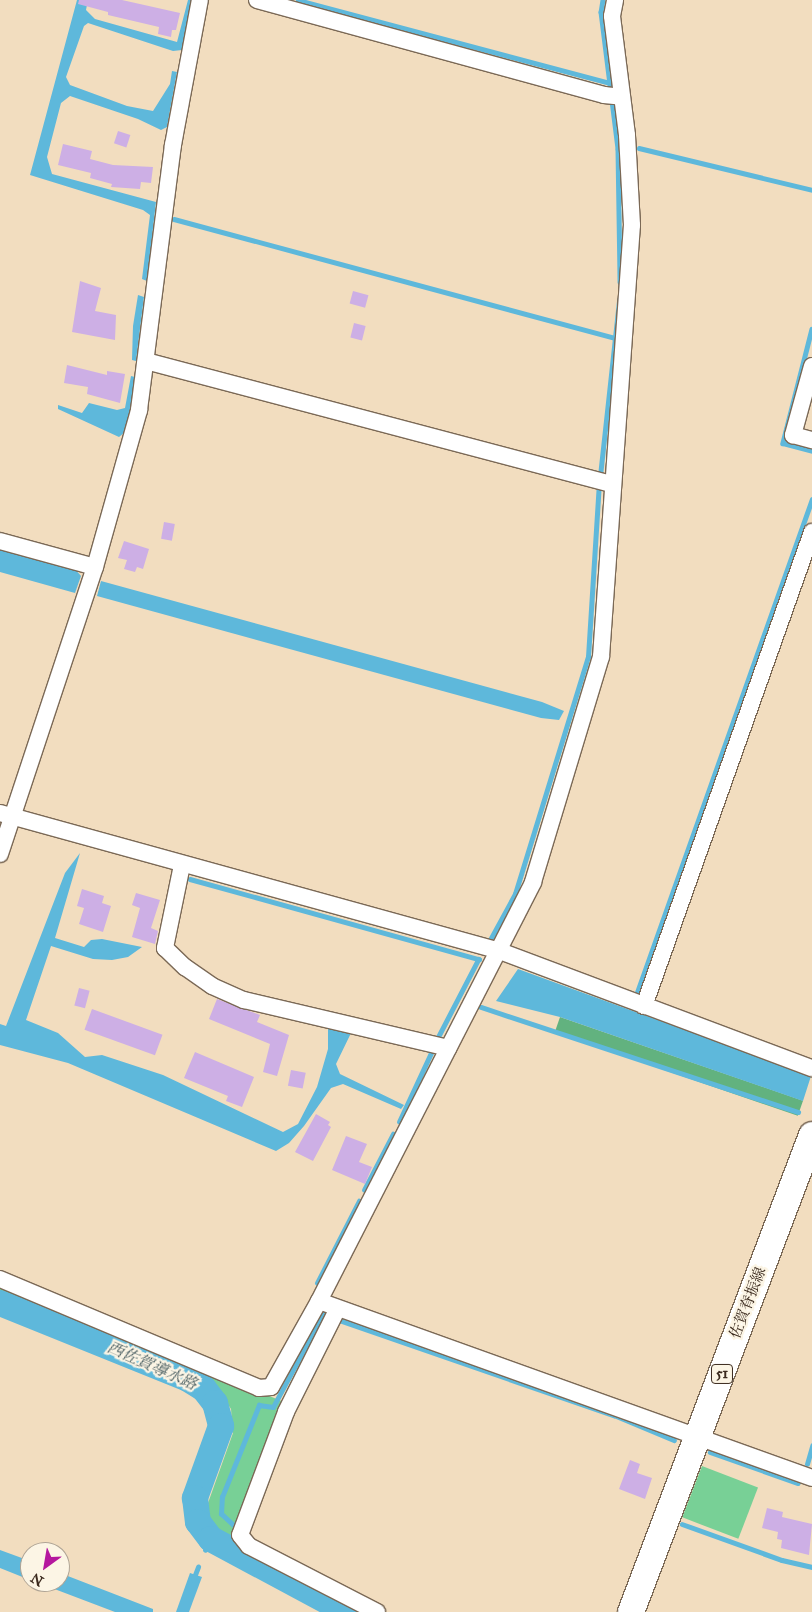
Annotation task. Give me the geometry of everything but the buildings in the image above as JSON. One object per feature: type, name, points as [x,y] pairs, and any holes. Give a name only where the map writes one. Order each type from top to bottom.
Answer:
[{"type":"main road","name":"佐賀脊振線","points":[[631,1612],[812,1135]]},
{"type":"street","points":[[0,854],[5,814],[95,568],[139,410],[173,145],[200,0]]},
{"type":"street","points":[[257,0],[604,95],[622,97]]},
{"type":"street","points":[[0,1279],[259,1388],[271,1387],[319,1301],[500,950],[533,882],[602,657],[612,484],[627,334],[632,225],[622,97],[612,16],[615,0]]},
{"type":"street","points":[[146,361],[612,484]]},
{"type":"street","points":[[812,366],[793,435],[812,440]]},
{"type":"street","points":[[644,1006],[812,532]]},
{"type":"street","points":[[0,541],[95,568]]},
{"type":"street","points":[[5,814],[182,865],[500,950],[812,1068]]},
{"type":"street","points":[[182,865],[165,948],[185,967],[212,986],[244,1000],[448,1048]]},
{"type":"street","points":[[319,1301],[334,1316],[812,1478]]},
{"type":"street","points":[[334,1316],[286,1412],[240,1535],[249,1546],[377,1612]]},
{"type":"green space","points":[[560,1017],[803,1101],[798,1116],[555,1032]]},
{"type":"green space","points":[[0,1286],[284,1402],[231,1541],[211,1529],[208,1503],[233,1433],[231,1409],[213,1382],[0,1295]]},
{"type":"green space","points":[[702,1466],[758,1488],[738,1539],[682,1517]]},
{"type":"water","points":[[77,0],[88,0],[86,10],[95,19],[177,42],[188,0],[193,0],[182,50],[173,51],[88,23],[84,26],[66,77],[70,85],[127,106],[153,111],[170,84],[172,71],[177,72],[167,127],[161,130],[138,119],[70,96],[61,103],[47,157],[52,174],[156,202],[147,281],[142,279],[150,215],[143,210],[30,175]]},
{"type":"water","points":[[138,295],[144,297],[136,361],[132,360],[133,326]]},
{"type":"water","points":[[131,376],[135,377],[132,405],[125,432],[119,437],[58,409],[58,405],[82,413],[89,403],[117,410],[125,408]]},
{"type":"water","points":[[0,548],[75,569],[81,576],[75,593],[0,572]]},
{"type":"water","points":[[101,581],[542,702],[564,711],[559,720],[541,718],[97,596]]},
{"type":"water","points":[[80,853],[55,938],[84,947],[91,940],[102,939],[142,947],[128,957],[112,960],[93,959],[51,946],[26,1020],[58,1033],[85,1057],[102,1055],[163,1075],[283,1132],[298,1124],[317,1087],[328,1049],[328,1026],[352,1031],[336,1064],[340,1074],[404,1105],[401,1109],[343,1084],[331,1088],[304,1126],[289,1143],[276,1151],[68,1063],[0,1045],[0,1024],[6,1026],[65,873]]},
{"type":"water","points":[[518,969],[811,1076],[803,1101],[560,1017],[496,1001]]},
{"type":"water","points":[[0,1550],[20,1557],[20,1576],[0,1568]]},
{"type":"water","points":[[190,1573],[202,1577],[189,1612],[176,1612]]},
{"type":"water","points":[[70,1577],[153,1609],[153,1612],[115,1612],[62,1592],[70,1592]]},
{"type":"waterway","points":[[298,0],[609,83]]},
{"type":"waterway","points":[[603,0],[601,12],[618,149],[620,282]]},
{"type":"waterway","points":[[639,148],[812,190]]},
{"type":"waterway","points":[[174,219],[615,338]]},
{"type":"waterway","points":[[600,476],[619,300]]},
{"type":"waterway","points":[[812,329],[783,443],[812,451]]},
{"type":"waterway","points":[[491,938],[515,894],[588,657],[599,484]]},
{"type":"waterway","points":[[635,998],[812,499]]},
{"type":"waterway","points":[[190,879],[479,959],[438,1038]]},
{"type":"waterway","points":[[481,1007],[798,1112]]},
{"type":"waterway","points":[[399,1122],[432,1051]]},
{"type":"waterway","points":[[364,1190],[393,1134]]},
{"type":"waterway","points":[[317,1283],[359,1201]]},
{"type":"waterway","name":"西佐賀導水路","points":[[0,1303],[188,1379],[204,1389],[215,1403],[221,1426],[195,1498],[198,1522],[211,1539],[347,1612]]},
{"type":"waterway","points":[[233,1525],[221,1514],[222,1497],[259,1405],[273,1407],[323,1314],[329,1316]]},
{"type":"waterway","points":[[336,1319],[614,1415],[674,1440]]},
{"type":"waterway","points":[[807,1464],[812,1446]]},
{"type":"waterway","points":[[710,1452],[798,1483]]},
{"type":"waterway","points":[[682,1524],[782,1560],[812,1567]]},
{"type":"waterway","points":[[205,1550],[211,1539]]},
{"type":"waterway","points":[[193,1580],[198,1567]]}]
